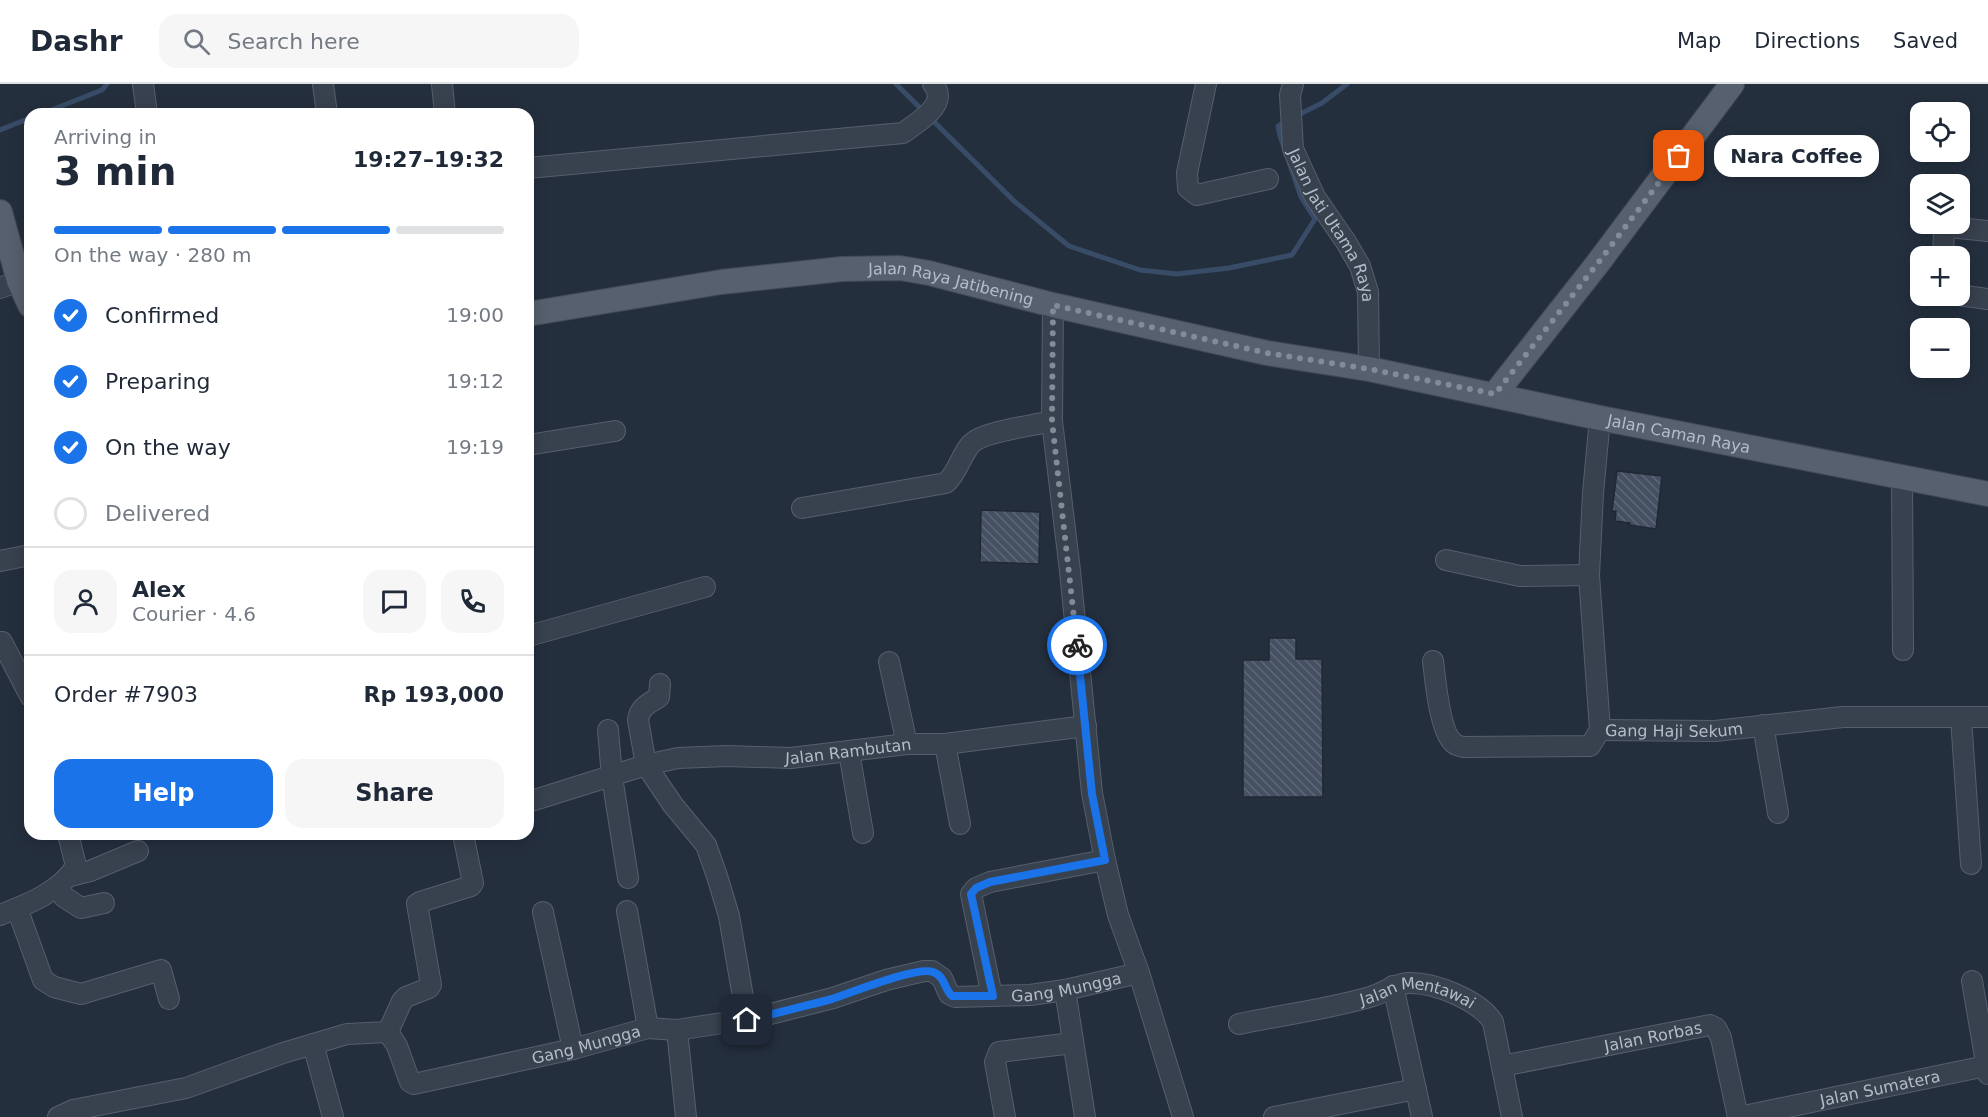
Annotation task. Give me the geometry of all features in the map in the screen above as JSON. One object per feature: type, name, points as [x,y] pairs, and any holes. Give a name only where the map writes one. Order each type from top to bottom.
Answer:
[{"type":"main road","points":[[1495,394],[1598,263],[1732,84]]},
{"type":"main road","points":[[0,212],[10,284],[24,299]]},
{"type":"main road","name":"Jalan Raya Jatibening","points":[[534,313],[721,282],[794,273],[900,268],[1267,353],[1369,369]]},
{"type":"main road","name":"Jalan Caman Raya","points":[[1369,369],[1600,418],[1988,494]]},
{"type":"street","points":[[143,84],[146,108]]},
{"type":"street","points":[[323,84],[326,108]]},
{"type":"street","points":[[442,84],[444,108]]},
{"type":"street","points":[[1206,84],[1187,173],[1188,188],[1197,195],[1268,179]]},
{"type":"street","name":"Jalan Jati Utama Raya","points":[[1291,90],[1293,149],[1315,197],[1360,266],[1368,292],[1369,369]]},
{"type":"street","points":[[534,167],[903,133],[920,120],[936,93]]},
{"type":"street","points":[[1943,246],[1944,232],[1949,227],[1988,231]]},
{"type":"street","points":[[1970,297],[1988,299]]},
{"type":"street","points":[[1053,305],[1052,421],[1070,571],[1092,794],[1119,915],[1183,1117]]},
{"type":"street","name":"Gang Haji Sekum","points":[[1600,418],[1589,575],[1600,730],[1715,731],[1843,717],[1988,717]]},
{"type":"street","points":[[802,508],[946,483],[952,478],[971,444],[980,436],[1052,421]]},
{"type":"street","points":[[534,444],[615,431]]},
{"type":"street","points":[[1902,477],[1903,650]]},
{"type":"street","points":[[0,561],[24,556]]},
{"type":"street","points":[[1446,560],[1520,576],[1589,575]]},
{"type":"street","points":[[534,634],[705,587]]},
{"type":"street","points":[[1,642],[24,685]]},
{"type":"street","points":[[1433,661],[1444,725],[1449,738],[1455,744],[1464,747],[1590,746],[1600,730]]},
{"type":"street","points":[[889,662],[907,744]]},
{"type":"street","points":[[660,684],[659,697],[643,706],[639,712],[638,720],[646,765],[706,845],[729,916],[747,1020]]},
{"type":"street","points":[[1961,718],[1971,864]]},
{"type":"street","points":[[1763,725],[1778,813]]},
{"type":"street","name":"Jalan Rambutan","points":[[534,800],[646,765],[678,758],[726,756],[791,758],[907,744],[945,744],[1086,726]]},
{"type":"street","points":[[608,730],[612,777],[628,879]]},
{"type":"street","points":[[945,744],[960,824]]},
{"type":"street","points":[[849,752],[863,833]]},
{"type":"street","points":[[70,840],[76,866],[64,881],[64,897],[81,908],[104,903]]},
{"type":"street","points":[[58,1117],[73,1110],[186,1088],[347,1034],[388,1032],[402,1001],[406,997],[429,988],[430,985],[417,904],[471,886],[473,883],[464,840]]},
{"type":"street","points":[[138,851],[64,881],[8,912],[43,980],[54,987],[81,994],[161,969],[169,999]]},
{"type":"street","points":[[993,996],[971,894],[976,888],[990,882],[1105,860]]},
{"type":"street","points":[[627,910],[648,1029]]},
{"type":"street","points":[[543,912],[573,1049]]},
{"type":"street","name":"Gang Mungga","points":[[388,1032],[397,1046],[410,1082],[414,1084],[573,1049],[648,1029],[677,1030],[747,1020],[924,971],[932,971],[942,978],[952,996],[1030,995],[1065,990],[1139,973]]},
{"type":"street","points":[[1972,981],[1987,1070]]},
{"type":"street","name":"Jalan Mentawai","points":[[1239,1024],[1369,997],[1393,986],[1409,983],[1429,985],[1455,995],[1486,1012],[1493,1022],[1512,1117]]},
{"type":"street","points":[[1393,986],[1422,1117]]},
{"type":"street","points":[[1065,990],[1085,1117]]},
{"type":"street","name":"Jalan Rorbas","points":[[1502,1066],[1710,1025],[1716,1029],[1721,1038],[1739,1117]]},
{"type":"street","points":[[677,1030],[686,1117]]},
{"type":"street","points":[[1005,1117],[995,1062],[999,1052],[1073,1043]]},
{"type":"street","points":[[313,1044],[333,1117]]},
{"type":"street","name":"Jalan Sumatera","points":[[1739,1117],[1987,1070]]},
{"type":"street","points":[[1274,1117],[1416,1089]]},
{"type":"building","points":[[1617,471],[1662,476],[1656,529],[1615,521],[1616,511],[1612,511]]},
{"type":"building","points":[[981,510],[1040,512],[1039,564],[980,562]]},
{"type":"building","points":[[1269,638],[1296,638],[1296,659],[1322,659],[1323,797],[1243,797],[1243,660],[1269,660]]},
{"type":"waterway","points":[[56,108],[102,90],[107,84]]},
{"type":"waterway","points":[[896,84],[1014,201],[1069,246],[1140,270],[1177,274],[1229,268],[1292,255],[1315,219],[1301,197],[1280,136],[1278,126],[1286,121]]},
{"type":"waterway","points":[[1294,117],[1322,103],[1347,84]]},
{"type":"waterway","points":[[0,130],[24,120]]},
{"type":"way so far","points":[[1077,645],[1052,421],[1053,305],[1267,353],[1369,369],[1495,394],[1679,156]]},
{"type":"place","name":"Nara Coffee","points":[[1679,156]]},
{"type":"route","points":[[747,1020],[924,971],[932,971],[942,978],[952,996],[993,996],[971,894],[976,888],[990,882],[1105,860],[1092,794],[1077,645]]}]
